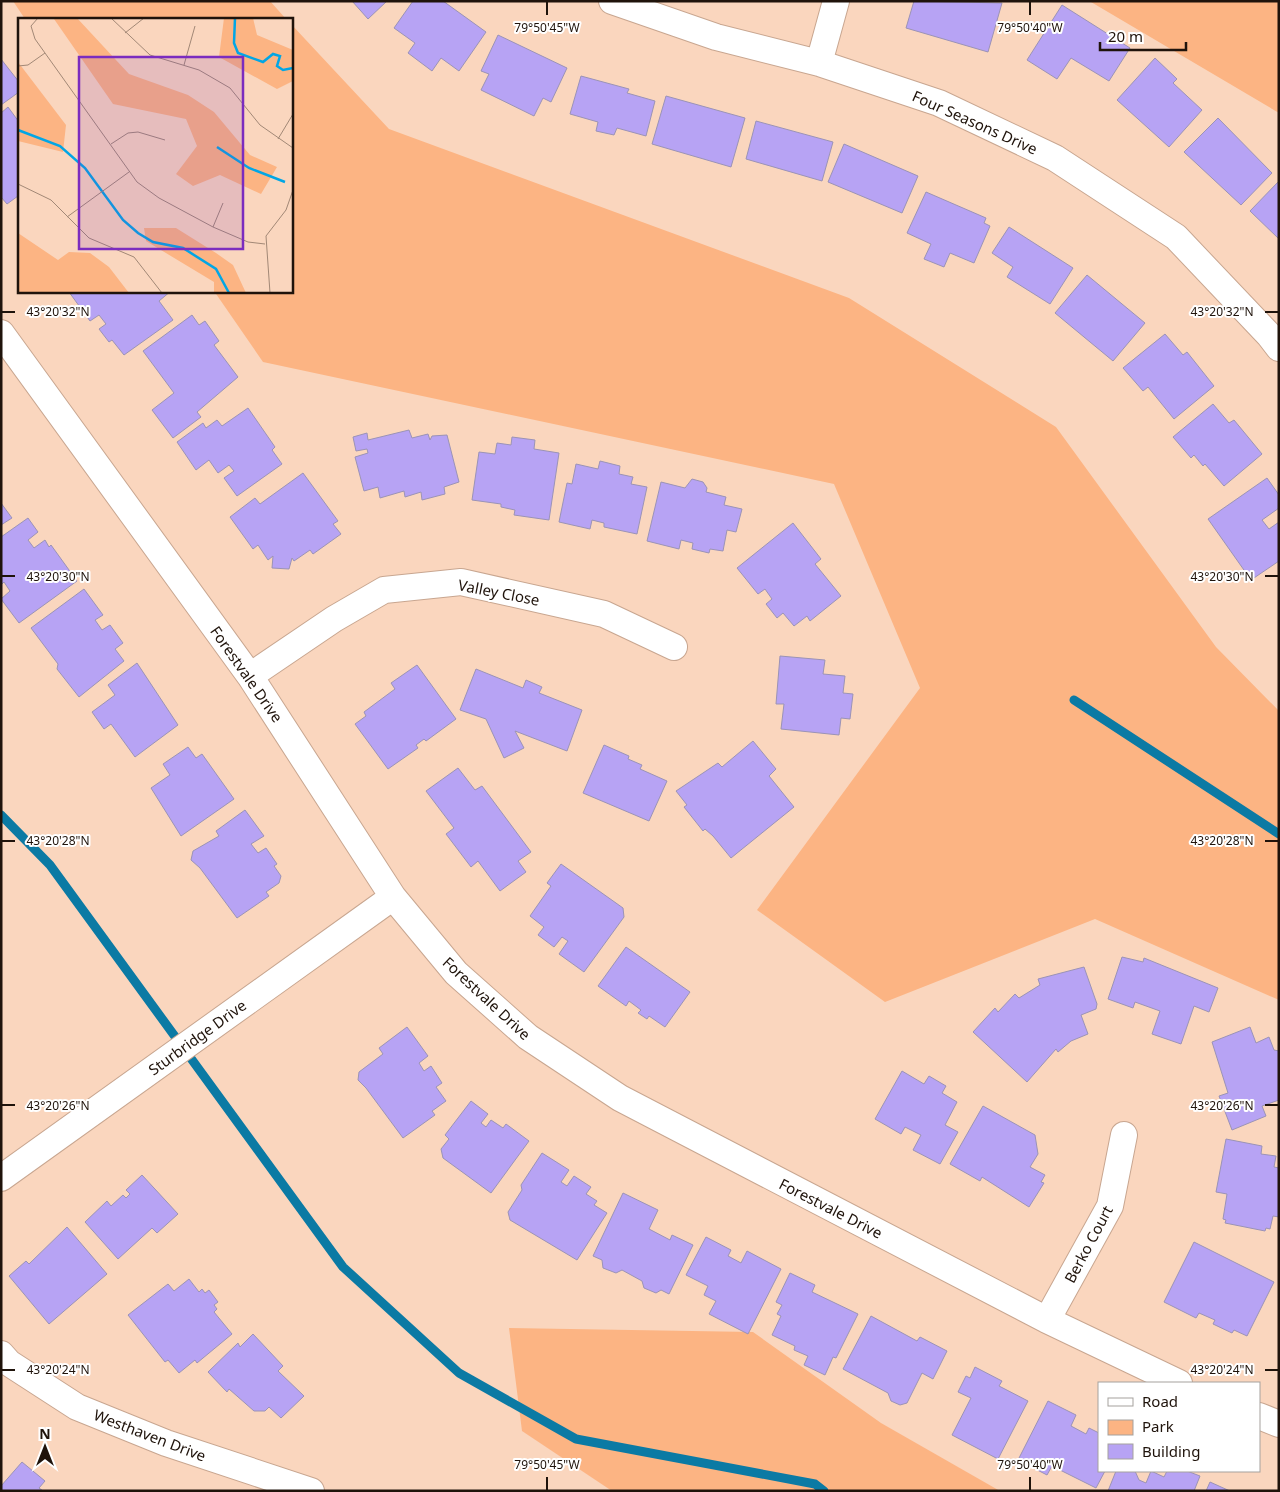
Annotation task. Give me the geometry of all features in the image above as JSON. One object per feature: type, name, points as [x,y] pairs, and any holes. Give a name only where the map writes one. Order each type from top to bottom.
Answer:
[{"type":"street","name":"Four Seasons Drive","points":[[612,1],[716,37],[820,62],[939,102],[1055,158],[1176,237],[1269,335],[1279,348]]},
{"type":"street","points":[[820,62],[836,1]]},
{"type":"street","name":"Forestvale Drive","points":[[1,333],[250,676],[393,896],[456,973],[513,1025],[620,1098],[1047,1320],[1177,1382]]},
{"type":"street","name":"Valley Close","points":[[250,676],[334,620],[384,590],[460,582],[604,614],[674,647]]},
{"type":"street","name":"Sturbridge Drive","points":[[1,1178],[393,896]]},
{"type":"street","name":"Berko Court","points":[[1047,1320],[1110,1206],[1124,1135]]},
{"type":"street","name":"Westhaven Drive","points":[[1,1354],[9,1363],[77,1407],[166,1442],[311,1491]]},
{"type":"street","points":[[1260,1416],[1279,1424]]},
{"type":"green space","points":[[13,1],[270,1],[285,18],[24,18]]},
{"type":"green space","points":[[1092,1],[1279,1],[1279,113],[1091,2]]},
{"type":"green space","points":[[292,25],[389,129],[849,298],[1056,427],[1216,647],[1279,711],[1279,1000],[1095,919],[885,1002],[757,910],[920,688],[834,484],[263,362],[215,292],[292,292]]},
{"type":"green space","points":[[509,1328],[753,1332],[881,1423],[1000,1491],[612,1491],[522,1431]]},
{"type":"building","points":[[352,1],[387,1],[368,19]]},
{"type":"building","points":[[413,1],[443,1],[486,32],[459,71],[441,58],[432,71],[408,53],[415,43],[394,28]]},
{"type":"building","points":[[914,1],[1002,3],[988,52],[906,28]]},
{"type":"building","points":[[1062,5],[1130,48],[1109,81],[1071,58],[1057,79],[1027,60]]},
{"type":"building","points":[[498,35],[567,68],[551,102],[543,98],[534,116],[481,90],[489,74],[481,71]]},
{"type":"building","points":[[1155,58],[1177,79],[1173,83],[1202,110],[1169,147],[1117,100]]},
{"type":"building","points":[[1,59],[18,81],[18,93],[1,105]]},
{"type":"building","points":[[581,76],[629,89],[627,93],[655,101],[646,136],[617,128],[614,135],[596,131],[598,122],[570,114]]},
{"type":"building","points":[[666,96],[745,118],[731,167],[652,144]]},
{"type":"building","points":[[8,107],[18,121],[18,196],[7,204],[1,197],[1,113]]},
{"type":"building","points":[[1218,118],[1272,173],[1241,205],[1184,152]]},
{"type":"building","points":[[756,121],[833,142],[822,181],[746,159]]},
{"type":"building","points":[[844,144],[918,176],[902,213],[828,182]]},
{"type":"building","points":[[1279,181],[1279,239],[1250,211]]},
{"type":"building","points":[[926,192],[986,218],[984,223],[990,226],[974,263],[950,253],[944,267],[924,259],[931,244],[907,233]]},
{"type":"building","points":[[1009,227],[1073,268],[1050,304],[1007,277],[1013,267],[992,253]]},
{"type":"building","points":[[1087,275],[1145,323],[1113,361],[1055,313]]},
{"type":"building","points":[[69,292],[170,292],[159,301],[173,320],[124,355],[112,340],[109,342],[99,329],[106,324],[99,315],[90,321]]},
{"type":"building","points":[[192,315],[199,325],[205,321],[219,341],[214,345],[238,377],[197,412],[201,417],[173,438],[152,410],[174,393],[143,351]]},
{"type":"building","points":[[1165,334],[1183,355],[1187,352],[1214,386],[1174,419],[1148,387],[1143,391],[1123,368]]},
{"type":"building","points":[[1213,404],[1229,423],[1234,420],[1262,454],[1224,486],[1205,464],[1203,466],[1194,455],[1191,458],[1173,437]]},
{"type":"building","points":[[248,408],[275,447],[272,450],[282,464],[237,496],[224,478],[234,471],[229,465],[218,473],[209,460],[196,470],[177,442],[203,423],[206,428],[217,420],[222,426]]},
{"type":"building","points":[[409,430],[412,438],[428,434],[430,440],[432,436],[447,435],[459,482],[444,487],[445,494],[422,500],[421,492],[405,497],[404,491],[380,498],[378,487],[364,491],[355,457],[368,453],[367,449],[356,451],[353,437],[367,433],[368,440]]},
{"type":"building","points":[[512,437],[535,440],[534,449],[559,453],[549,520],[514,515],[515,510],[501,507],[501,504],[472,500],[479,452],[495,454],[497,443],[511,445]]},
{"type":"building","points":[[600,461],[620,466],[619,474],[633,477],[631,484],[647,487],[637,534],[604,527],[604,523],[592,520],[590,529],[559,522],[567,483],[572,484],[576,464],[598,469]]},
{"type":"building","points":[[303,473],[338,521],[333,524],[341,534],[313,554],[310,550],[294,561],[292,558],[289,569],[272,568],[273,556],[268,560],[258,545],[253,549],[230,517],[255,498],[260,504]]},
{"type":"building","points":[[1267,478],[1279,495],[1279,508],[1262,520],[1269,529],[1279,522],[1279,561],[1251,580],[1208,519]]},
{"type":"building","points":[[692,479],[703,482],[707,488],[706,492],[726,497],[724,505],[742,509],[736,532],[727,530],[723,551],[710,549],[709,553],[692,549],[693,543],[681,540],[679,549],[647,541],[661,482],[685,488]]},
{"type":"building","points":[[1,503],[12,518],[1,525]]},
{"type":"building","points":[[28,518],[38,532],[28,540],[34,548],[45,540],[49,547],[51,545],[77,581],[19,623],[1,599],[10,591],[4,582],[1,585],[1,537]]},
{"type":"building","points":[[793,523],[821,559],[815,564],[841,596],[810,621],[807,616],[794,626],[783,613],[777,618],[766,604],[772,599],[765,589],[758,594],[737,568]]},
{"type":"building","points":[[84,589],[103,615],[95,620],[102,630],[110,625],[123,643],[115,649],[124,661],[79,697],[57,669],[58,664],[31,628]]},
{"type":"building","points":[[780,656],[825,660],[823,674],[845,676],[843,693],[853,694],[850,719],[841,718],[839,735],[781,729],[784,704],[776,704]]},
{"type":"building","points":[[137,663],[178,725],[135,757],[111,724],[104,729],[92,712],[115,695],[108,685]]},
{"type":"building","points":[[417,665],[456,719],[426,741],[424,739],[416,745],[418,748],[388,769],[355,724],[366,716],[364,712],[395,689],[391,683]]},
{"type":"building","points":[[476,669],[523,688],[526,680],[542,687],[539,693],[582,710],[567,751],[515,731],[524,748],[504,758],[486,719],[460,710]]},
{"type":"building","points":[[753,741],[776,769],[769,776],[794,807],[731,858],[713,836],[705,829],[703,831],[684,807],[687,805],[676,791],[718,763],[722,767]]},
{"type":"building","points":[[604,745],[629,756],[628,759],[642,765],[640,769],[667,781],[649,821],[583,793]]},
{"type":"building","points":[[188,747],[196,758],[202,754],[234,799],[181,836],[151,788],[170,775],[163,764]]},
{"type":"building","points":[[458,768],[475,790],[482,786],[531,852],[518,861],[526,872],[500,891],[478,861],[471,867],[446,834],[454,828],[426,791]]},
{"type":"building","points":[[245,810],[264,836],[251,844],[258,853],[266,848],[277,864],[274,866],[281,876],[279,883],[266,892],[269,896],[237,918],[200,868],[191,860],[193,851],[219,836],[216,831]]},
{"type":"building","points":[[561,864],[623,908],[624,917],[584,972],[559,954],[568,941],[562,937],[554,947],[538,935],[544,927],[530,916],[551,886],[547,883]]},
{"type":"building","points":[[626,947],[690,992],[665,1027],[649,1016],[647,1019],[638,1013],[641,1010],[629,1001],[626,1006],[598,986]]},
{"type":"building","points":[[1122,957],[1143,962],[1144,958],[1218,988],[1209,1012],[1194,1006],[1181,1044],[1152,1034],[1160,1011],[1135,1002],[1133,1008],[1108,999]]},
{"type":"building","points":[[1084,967],[1097,1004],[1096,1009],[1081,1015],[1088,1034],[1071,1041],[1058,1052],[1056,1049],[1027,1082],[973,1032],[995,1008],[998,1012],[1015,994],[1019,998],[1040,985],[1038,979]]},
{"type":"building","points":[[407,1027],[428,1056],[419,1063],[424,1071],[431,1066],[442,1083],[436,1087],[446,1101],[432,1111],[435,1115],[403,1138],[358,1080],[359,1072],[383,1054],[379,1048]]},
{"type":"building","points":[[1250,1027],[1256,1043],[1269,1037],[1274,1050],[1279,1051],[1279,1100],[1262,1106],[1266,1116],[1232,1130],[1219,1096],[1228,1093],[1212,1042]]},
{"type":"building","points":[[902,1071],[924,1084],[929,1076],[946,1086],[942,1093],[957,1102],[945,1125],[958,1132],[940,1164],[913,1150],[921,1135],[905,1127],[901,1134],[875,1119]]},
{"type":"building","points":[[471,1101],[488,1114],[481,1123],[486,1127],[491,1120],[503,1128],[506,1124],[529,1141],[491,1193],[443,1158],[441,1149],[449,1139],[445,1135]]},
{"type":"building","points":[[983,1106],[1035,1135],[1038,1154],[1030,1167],[1045,1175],[1041,1182],[1044,1183],[1029,1207],[982,1177],[980,1181],[950,1164]]},
{"type":"building","points":[[1226,1139],[1262,1146],[1261,1154],[1276,1156],[1274,1167],[1279,1168],[1279,1217],[1273,1216],[1270,1229],[1266,1228],[1265,1231],[1225,1223],[1226,1220],[1223,1219],[1227,1194],[1216,1192]]},
{"type":"building","points":[[542,1153],[569,1170],[561,1182],[567,1186],[574,1176],[591,1187],[586,1194],[597,1201],[594,1205],[607,1213],[577,1260],[510,1220],[508,1212],[522,1190],[521,1185]]},
{"type":"building","points":[[142,1175],[178,1214],[157,1233],[152,1228],[118,1259],[85,1222],[107,1201],[111,1206],[123,1195],[126,1198],[130,1194],[126,1190]]},
{"type":"building","points":[[623,1193],[658,1210],[649,1229],[670,1240],[672,1235],[693,1245],[669,1294],[661,1290],[656,1293],[644,1288],[642,1281],[622,1270],[616,1273],[603,1268],[602,1260],[593,1256]]},
{"type":"building","points":[[67,1227],[107,1274],[49,1324],[9,1276],[26,1261],[29,1264]]},
{"type":"building","points":[[706,1237],[731,1250],[728,1256],[741,1263],[747,1251],[781,1269],[748,1334],[709,1314],[716,1301],[704,1295],[708,1286],[686,1275]]},
{"type":"building","points":[[1194,1242],[1274,1282],[1247,1336],[1234,1330],[1232,1333],[1213,1324],[1215,1320],[1199,1313],[1196,1318],[1164,1302]]},
{"type":"building","points":[[790,1273],[815,1285],[812,1292],[858,1314],[836,1358],[833,1357],[825,1375],[804,1365],[808,1356],[794,1350],[795,1346],[772,1335],[781,1316],[777,1314],[782,1305],[776,1302]]},
{"type":"building","points":[[189,1279],[199,1292],[202,1289],[205,1293],[209,1290],[218,1302],[214,1305],[217,1309],[214,1312],[232,1334],[197,1363],[195,1360],[179,1373],[168,1360],[165,1362],[128,1315],[168,1284],[174,1291]]},
{"type":"building","points":[[871,1316],[917,1341],[920,1337],[947,1351],[933,1379],[922,1373],[907,1403],[900,1405],[891,1401],[888,1393],[843,1369]]},
{"type":"building","points":[[253,1334],[283,1366],[278,1371],[304,1396],[281,1418],[269,1407],[265,1411],[254,1411],[229,1389],[227,1392],[208,1372],[238,1343],[240,1347]]},
{"type":"building","points":[[975,1367],[1002,1381],[999,1386],[1028,1401],[998,1459],[952,1435],[971,1398],[958,1392],[966,1376],[970,1378]]},
{"type":"building","points":[[1048,1401],[1076,1415],[1071,1426],[1086,1434],[1089,1428],[1098,1432],[1098,1472],[1104,1472],[1096,1488],[1052,1466],[1047,1475],[1018,1460]]},
{"type":"building","points":[[22,1462],[45,1481],[39,1488],[43,1491],[1,1491],[1,1486]]},
{"type":"building","points":[[1116,1472],[1135,1472],[1139,1480],[1146,1483],[1151,1472],[1164,1477],[1166,1472],[1190,1472],[1200,1476],[1194,1491],[1108,1491]]},
{"type":"building","points":[[1210,1482],[1230,1491],[1206,1491]]},
{"type":"waterway","points":[[1074,700],[1279,834]]},
{"type":"waterway","points":[[1,815],[50,865],[343,1267],[459,1373],[576,1439],[815,1484],[824,1491]]}]
